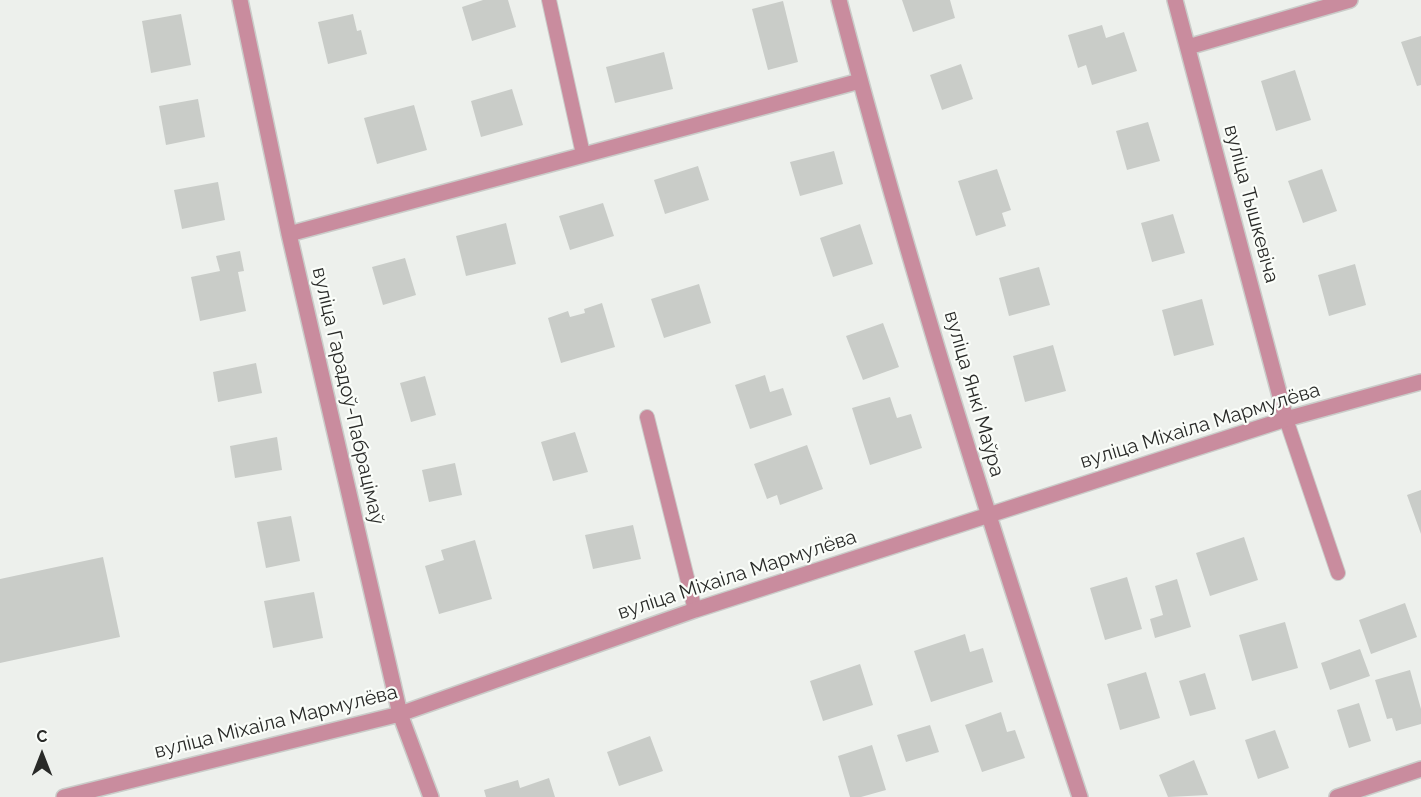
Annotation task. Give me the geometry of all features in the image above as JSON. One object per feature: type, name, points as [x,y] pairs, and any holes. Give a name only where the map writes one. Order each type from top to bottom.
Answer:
[{"type":"street","name":"вуліца Гарадоў-Пабрацімаў","points":[[240,0],[290,234],[400,714],[430,797]]},
{"type":"street","name":"вуліца Янкі Маўра","points":[[839,0],[860,81],[988,516],[1080,797]]},
{"type":"street","name":"вуліца Тышкевіча","points":[[1175,0],[1286,419]]},
{"type":"street","points":[[1188,47],[1350,0]]},
{"type":"street","points":[[290,234],[860,81]]},
{"type":"street","name":"вуліца Міхаіла Мармулёва","points":[[64,797],[400,714],[694,610],[1286,419],[1421,382]]},
{"type":"street","points":[[1337,797],[1421,769]]},
{"type":"lane","points":[[549,0],[583,154]]},
{"type":"lane","points":[[647,417],[694,610]]},
{"type":"lane","points":[[1286,419],[1338,573]]},
{"type":"building","points":[[483,0],[508,0],[516,27],[472,41],[462,7]]},
{"type":"building","points":[[902,0],[950,0],[955,18],[913,32]]},
{"type":"building","points":[[783,1],[798,62],[768,70],[752,9]]},
{"type":"building","points":[[181,14],[191,65],[151,73],[142,21]]},
{"type":"building","points":[[353,14],[357,31],[361,30],[367,54],[328,64],[318,22]]},
{"type":"building","points":[[1102,25],[1106,38],[1124,32],[1137,71],[1092,85],[1086,65],[1078,68],[1068,35]]},
{"type":"building","points":[[1421,36],[1421,85],[1417,86],[1401,42]]},
{"type":"building","points":[[664,52],[673,89],[615,103],[606,67]]},
{"type":"building","points":[[961,64],[973,99],[942,110],[930,75]]},
{"type":"building","points":[[1295,70],[1311,120],[1276,131],[1261,81]]},
{"type":"building","points":[[512,89],[523,125],[481,137],[471,101]]},
{"type":"building","points":[[198,99],[205,137],[166,145],[159,106]]},
{"type":"building","points":[[414,105],[427,150],[377,164],[364,118]]},
{"type":"building","points":[[1148,122],[1160,161],[1127,170],[1116,131]]},
{"type":"building","points":[[834,151],[843,184],[800,196],[790,162]]},
{"type":"building","points":[[698,166],[709,200],[665,214],[654,180]]},
{"type":"building","points":[[997,169],[1011,210],[1002,213],[1006,226],[976,236],[958,181]]},
{"type":"building","points":[[1322,169],[1337,211],[1303,223],[1288,181]]},
{"type":"building","points":[[218,182],[225,220],[182,229],[174,190]]},
{"type":"building","points":[[603,203],[614,236],[570,250],[559,216]]},
{"type":"building","points":[[1173,214],[1185,253],[1152,262],[1141,223]]},
{"type":"building","points":[[506,223],[516,264],[466,276],[456,236]]},
{"type":"building","points":[[860,224],[873,264],[833,277],[820,238]]},
{"type":"building","points":[[240,251],[244,271],[238,272],[246,311],[200,321],[191,277],[220,271],[216,256]]},
{"type":"building","points":[[405,258],[416,295],[383,305],[372,267]]},
{"type":"building","points":[[1355,264],[1366,305],[1329,316],[1318,275]]},
{"type":"building","points":[[1039,267],[1050,305],[1009,316],[999,278]]},
{"type":"building","points":[[699,284],[711,323],[664,338],[651,299]]},
{"type":"building","points":[[1202,299],[1214,345],[1174,356],[1162,310]]},
{"type":"building","points":[[602,303],[615,347],[561,363],[548,318],[568,311],[570,317],[585,313],[584,309]]},
{"type":"building","points":[[883,323],[899,367],[863,380],[846,336]]},
{"type":"building","points":[[1053,345],[1066,391],[1025,402],[1013,356]]},
{"type":"building","points":[[256,363],[262,393],[218,402],[213,372]]},
{"type":"building","points":[[765,375],[770,392],[783,388],[792,415],[750,429],[735,385]]},
{"type":"building","points":[[425,376],[436,415],[411,422],[400,383]]},
{"type":"building","points":[[890,397],[897,418],[911,414],[922,448],[870,465],[852,408]]},
{"type":"building","points":[[575,432],[588,472],[553,481],[541,442]]},
{"type":"building","points":[[277,437],[282,470],[235,478],[230,446]]},
{"type":"building","points":[[807,445],[823,489],[780,505],[777,495],[767,499],[754,464]]},
{"type":"building","points":[[455,463],[462,495],[429,502],[422,470]]},
{"type":"building","points":[[1421,490],[1421,534],[1407,495]]},
{"type":"building","points":[[291,516],[300,561],[266,568],[257,522]]},
{"type":"building","points":[[633,525],[641,559],[593,569],[585,535]]},
{"type":"building","points":[[1244,537],[1258,580],[1210,596],[1196,553]]},
{"type":"building","points":[[475,540],[492,599],[439,614],[425,566],[444,560],[441,550]]},
{"type":"building","points":[[103,557],[120,637],[0,663],[0,579]]},
{"type":"building","points":[[1127,577],[1142,629],[1105,640],[1090,588]]},
{"type":"building","points":[[1177,579],[1191,627],[1155,638],[1150,619],[1163,615],[1155,586]]},
{"type":"building","points":[[314,592],[323,638],[273,648],[264,601]]},
{"type":"building","points":[[1405,603],[1417,637],[1371,654],[1359,620]]},
{"type":"building","points":[[1285,622],[1298,668],[1252,681],[1239,635]]},
{"type":"building","points":[[965,634],[970,652],[983,648],[993,682],[931,702],[914,651]]},
{"type":"building","points":[[1360,649],[1370,676],[1330,690],[1321,663]]},
{"type":"building","points":[[860,664],[873,705],[823,721],[810,681]]},
{"type":"building","points":[[1410,670],[1421,709],[1421,724],[1396,731],[1392,718],[1387,719],[1375,680]]},
{"type":"building","points":[[1146,672],[1160,718],[1120,730],[1107,684]]},
{"type":"building","points":[[1205,673],[1216,709],[1190,716],[1179,681]]},
{"type":"building","points":[[1359,703],[1371,741],[1349,748],[1337,710]]},
{"type":"building","points":[[1001,712],[1007,732],[1015,730],[1025,758],[982,772],[965,725]]},
{"type":"building","points":[[930,725],[939,752],[906,762],[897,735]]},
{"type":"building","points":[[1275,730],[1289,768],[1258,779],[1245,740]]},
{"type":"building","points":[[650,736],[663,771],[619,786],[607,752]]},
{"type":"building","points":[[872,745],[886,790],[861,797],[850,797],[838,756]]},
{"type":"building","points":[[1194,760],[1208,795],[1168,797],[1159,775]]},
{"type":"building","points":[[549,778],[555,797],[486,797],[484,790],[518,780],[520,788]]}]
